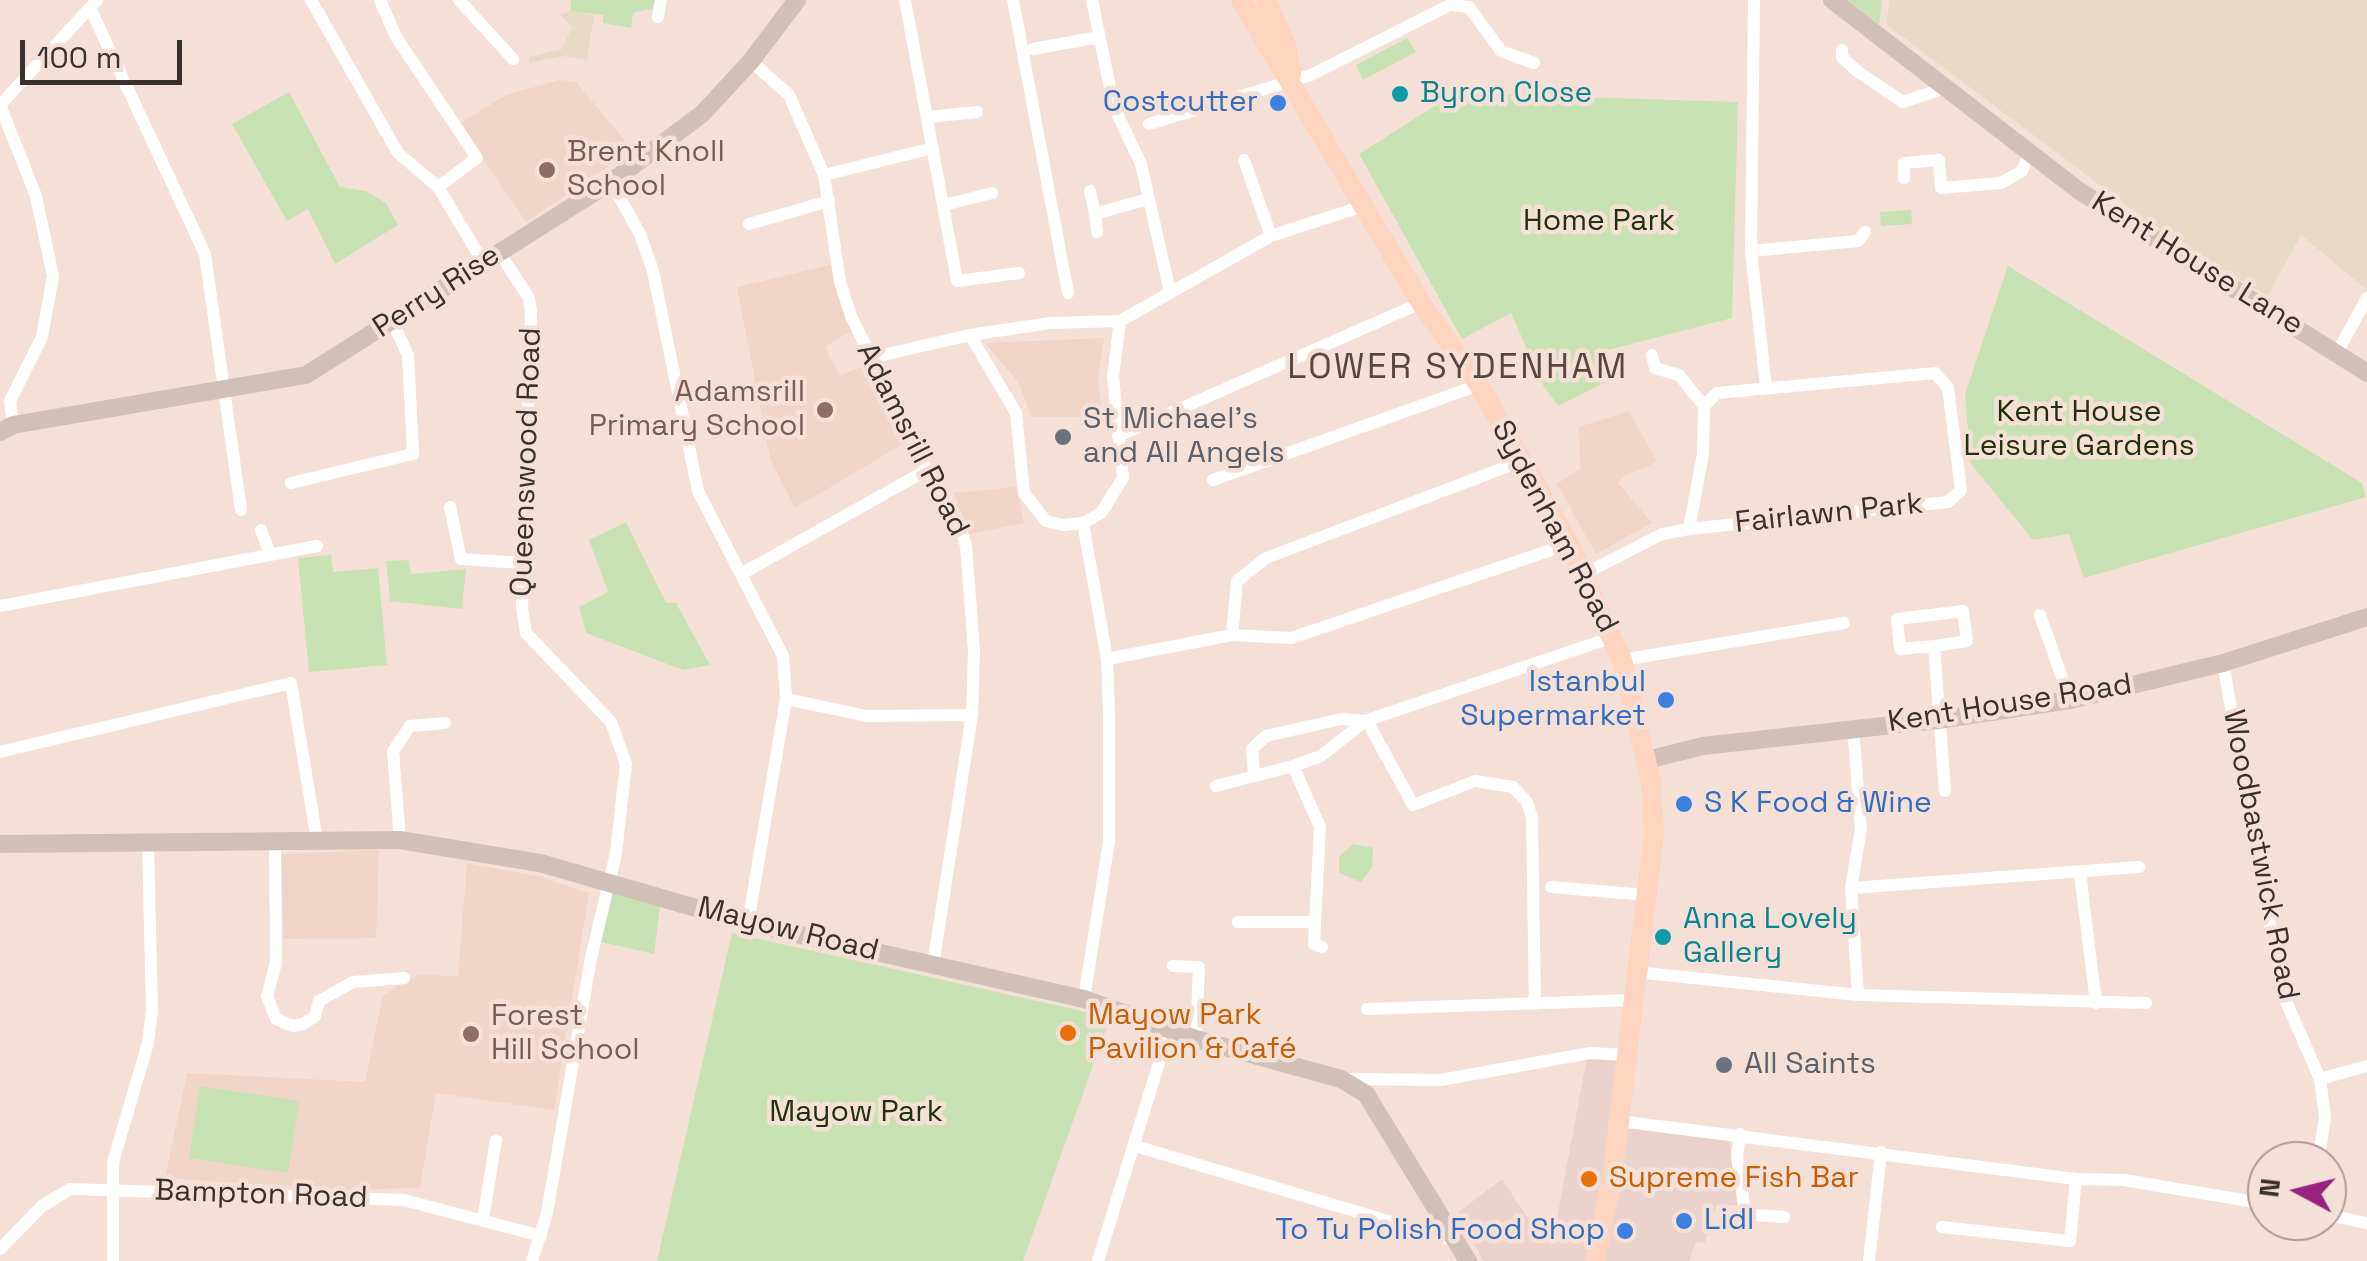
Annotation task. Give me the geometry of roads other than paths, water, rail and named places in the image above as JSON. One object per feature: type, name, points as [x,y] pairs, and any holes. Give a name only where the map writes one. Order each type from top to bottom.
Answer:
[{"type":"main road","name":"Sydenham Road","points":[[1241,0],[1422,302],[1479,385],[1569,544],[1622,660],[1647,760],[1654,819],[1606,1219],[1595,1261]]},
{"type":"main road","name":"Sydenham Road","points":[[1266,0],[1286,44],[1292,80]]},
{"type":"street","points":[[380,0],[396,37],[477,158],[438,187]]},
{"type":"street","points":[[459,0],[513,59]]},
{"type":"street","points":[[658,17],[661,0]]},
{"type":"street","name":"Perry Rise","points":[[6,428],[306,376],[611,182],[702,114],[751,61],[796,0]]},
{"type":"street","points":[[905,0],[958,281],[1019,273]]},
{"type":"street","points":[[1012,0],[1068,293]]},
{"type":"street","points":[[1092,0],[1114,107],[1141,164],[1170,292]]},
{"type":"street","points":[[1754,0],[1752,251],[1766,387]]},
{"type":"street","name":"Kent House Lane","points":[[1832,0],[1942,89],[2078,190],[2367,372]]},
{"type":"street","name":"Queenswood Road","points":[[316,2],[398,153],[438,187],[491,257],[529,298],[523,563],[526,633],[611,722],[626,764],[616,853],[606,883],[541,1236],[532,1261]]},
{"type":"street","points":[[6,428],[10,401],[42,337],[53,276],[36,196],[0,105],[94,5],[205,254],[241,510]]},
{"type":"street","points":[[1149,124],[1292,80],[1450,6],[1469,7],[1508,56],[1534,64]]},
{"type":"street","points":[[1034,49],[1099,37]]},
{"type":"street","points":[[1842,50],[1842,56],[1857,70],[1903,102],[1942,89]]},
{"type":"street","name":"Adamsrill Road","points":[[751,61],[789,95],[824,176],[840,282],[870,358],[889,387],[927,470],[959,523],[966,546],[974,650],[972,715],[933,965]]},
{"type":"street","points":[[929,118],[977,112]]},
{"type":"street","points":[[824,176],[934,148]]},
{"type":"street","points":[[1904,178],[1904,163],[1939,160],[1941,188],[2000,184],[2022,171],[2028,154]]},
{"type":"street","points":[[1244,160],[1271,236]]},
{"type":"street","points":[[611,182],[640,234],[653,272],[698,492],[783,656],[786,699],[748,923]]},
{"type":"street","points":[[1090,191],[1097,232]]},
{"type":"street","points":[[944,205],[992,193]]},
{"type":"street","points":[[1095,214],[1148,199]]},
{"type":"street","points":[[748,224],[828,201]]},
{"type":"street","points":[[870,358],[970,335],[1050,324],[1120,322],[1271,236],[1363,206]]},
{"type":"street","points":[[1752,251],[1858,242],[1865,232]]},
{"type":"street","points":[[2338,352],[2367,298]]},
{"type":"street","points":[[1118,436],[1422,302]]},
{"type":"street","points":[[291,483],[413,454],[408,354],[392,321]]},
{"type":"street","points":[[970,335],[1016,412],[1024,493],[1032,509],[1046,521],[1083,523],[1112,501],[1122,478],[1113,376],[1120,322]]},
{"type":"street","points":[[1652,355],[1655,368],[1675,372],[1704,406]]},
{"type":"street","name":"Fairlawn Park","points":[[1584,574],[1662,534],[1948,502],[1960,490],[1948,388],[1935,373],[1718,392],[1704,406],[1703,454],[1689,529]]},
{"type":"street","points":[[1213,480],[1479,385]]},
{"type":"street","points":[[1232,635],[1238,581],[1266,558],[1522,461]]},
{"type":"street","points":[[743,573],[927,470]]},
{"type":"street","points":[[450,507],[461,559],[523,563]]},
{"type":"street","points":[[1083,523],[1107,659],[1108,841],[1084,999]]},
{"type":"street","points":[[261,530],[270,554]]},
{"type":"street","points":[[1107,659],[1232,635],[1291,638],[1569,544]]},
{"type":"street","points":[[0,606],[318,546]]},
{"type":"street","points":[[1963,611],[1967,641],[1934,646],[1900,649],[1896,619],[1963,611]]},
{"type":"street","points":[[2040,615],[2070,700]]},
{"type":"street","name":"Kent House Road","points":[[1647,760],[1703,746],[1938,720],[2070,700],[2223,663],[2367,617]]},
{"type":"street","points":[[1622,660],[1844,622]]},
{"type":"street","points":[[1216,786],[1321,756],[1366,721],[1613,637]]},
{"type":"street","points":[[1934,646],[1945,791]]},
{"type":"street","name":"Woodbastwick Road","points":[[2223,663],[2282,992],[2320,1079],[2325,1118],[2321,1141]]},
{"type":"street","points":[[0,752],[291,683],[318,840]]},
{"type":"street","points":[[786,699],[867,716],[972,715]]},
{"type":"street","points":[[1254,776],[1252,749],[1266,736],[1341,719],[1366,721]]},
{"type":"street","points":[[1366,721],[1413,804],[1475,781],[1512,788],[1527,802],[1532,818],[1535,1004]]},
{"type":"street","points":[[400,840],[392,751],[410,726],[445,723]]},
{"type":"street","points":[[1854,727],[1861,828],[1852,888],[1858,995]]},
{"type":"street","points":[[1293,766],[1320,827],[1314,944],[1322,947]]},
{"type":"street","name":"Mayow Road","points":[[0,844],[400,840],[540,863],[748,923],[1084,999],[1196,1039],[1341,1079],[1366,1094],[1387,1122],[1460,1254]]},
{"type":"street","points":[[275,841],[276,963],[266,996],[276,1019],[292,1026],[303,1024],[315,1016],[318,1001],[353,982],[404,978]]},
{"type":"street","points":[[113,1261],[113,1162],[148,1044],[152,1010],[148,842]]},
{"type":"street","points":[[1852,888],[2138,867]]},
{"type":"street","points":[[2080,873],[2096,1003]]},
{"type":"street","points":[[1551,887],[1646,895]]},
{"type":"street","points":[[1238,922],[1315,922]]},
{"type":"street","points":[[1173,966],[1199,967],[1196,1039]]},
{"type":"street","points":[[1635,972],[1858,995],[2146,1003]]},
{"type":"street","points":[[1367,1008],[1632,1000]]},
{"type":"street","points":[[1102,1260],[1169,1030]]},
{"type":"street","points":[[1341,1079],[1441,1080],[1590,1053],[1626,1054]]},
{"type":"street","points":[[2320,1079],[2367,1066]]},
{"type":"street","points":[[1619,1121],[2076,1179],[2124,1180],[2247,1201]]},
{"type":"street","points":[[1740,1134],[1737,1156],[1744,1206],[1754,1215],[1784,1217]]},
{"type":"street","points":[[483,1220],[496,1140]]},
{"type":"street","points":[[1135,1146],[1460,1254]]},
{"type":"street","points":[[1869,1261],[1881,1152]]},
{"type":"street","points":[[1942,1227],[2070,1241],[2076,1179]]},
{"type":"street","name":"Bampton Road","points":[[0,1249],[42,1206],[70,1189],[404,1200],[541,1236]]},
{"type":"place","name":"Byron Close","points":[[1400,94]]},
{"type":"place","name":"Costcutter","points":[[1278,103]]},
{"type":"place","name":"Brent Knoll School","points":[[547,170]]},
{"type":"place","name":"Adamsrill Primary School","points":[[825,410]]},
{"type":"place","name":"St Michael's and All Angels","points":[[1063,437]]},
{"type":"place","name":"Istanbul Supermarket","points":[[1666,700]]},
{"type":"place","name":"S K Food & Wine","points":[[1684,804]]},
{"type":"place","name":"Anna Lovely Gallery","points":[[1663,937]]},
{"type":"place","name":"Mayow Park Pavilion & Café","points":[[1068,1033]]},
{"type":"place","name":"Forest Hill School","points":[[471,1034]]},
{"type":"place","name":"All Saints","points":[[1724,1065]]},
{"type":"place","name":"Supreme Fish Bar","points":[[1589,1179]]},
{"type":"place","name":"Lidl","points":[[1684,1221]]},
{"type":"place","name":"To Tu Polish Food Shop","points":[[1625,1231]]},
{"type":"district","name":"LOWER SYDENHAM","points":[[1458,369]]},
{"type":"park label","name":"Home Park","points":[[1599,222]]},
{"type":"park label","name":"Kent House Leisure Gardens","points":[[2079,430]]},
{"type":"park label","name":"Mayow Park","points":[[856,1113]]}]
